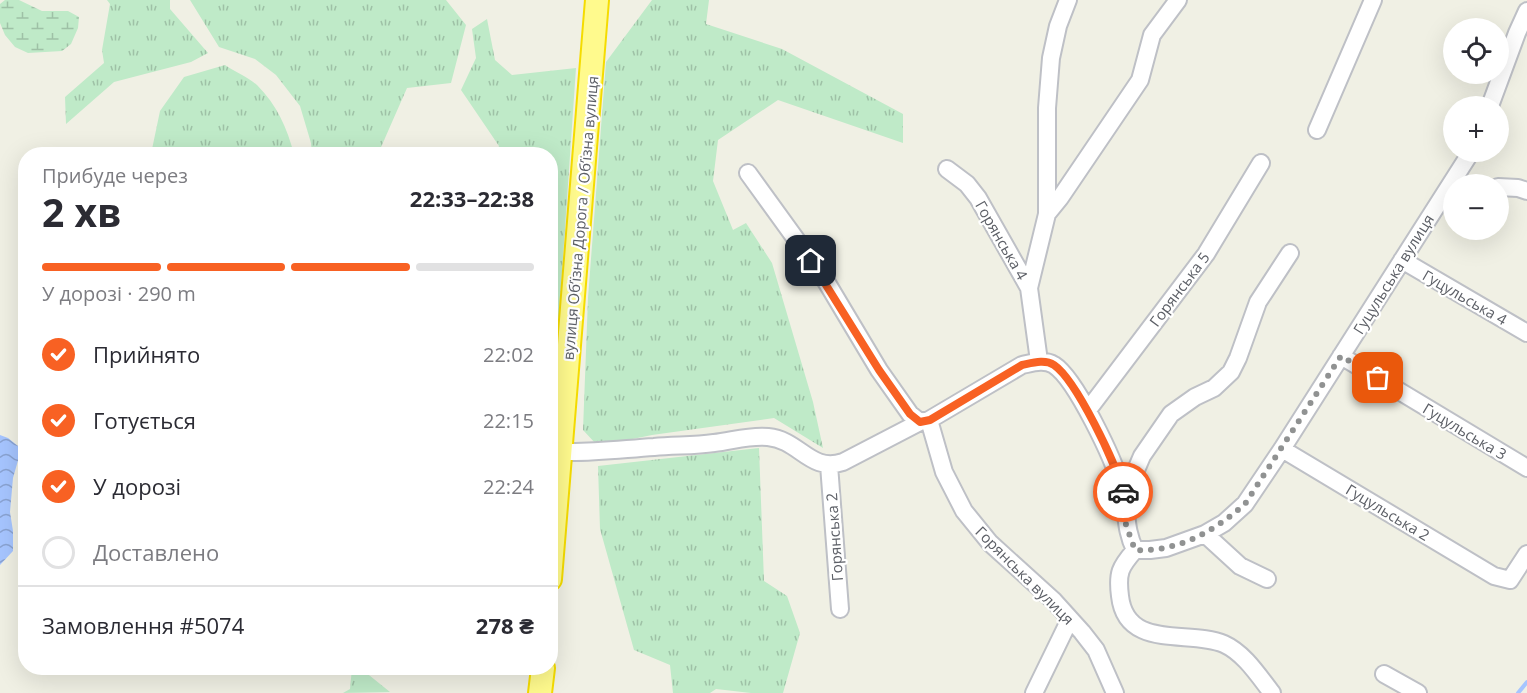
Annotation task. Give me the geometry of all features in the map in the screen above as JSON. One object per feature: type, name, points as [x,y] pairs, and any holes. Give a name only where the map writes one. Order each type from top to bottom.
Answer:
[{"type":"highway","name":"вулиця Обʼїзна Дорога / Обʼїзна вулиця","points":[[558,494],[597,0]]},
{"type":"highway","points":[[540,693],[542,675]]},
{"type":"street","points":[[1039,361],[1029,288],[1047,214],[1047,108],[1051,58],[1058,26],[1068,0]]},
{"type":"street","points":[[1047,214],[1140,80],[1152,35],[1178,0]]},
{"type":"street","points":[[1317,130],[1373,0]]},
{"type":"street","points":[[1493,96],[1527,11]]},
{"type":"street","name":"Горянська 5","points":[[1088,410],[1206,254],[1261,163]]},
{"type":"street","name":"Горянська 4","points":[[947,169],[967,184],[978,198],[1029,288]]},
{"type":"street","points":[[748,173],[824,278],[879,370],[910,414],[925,421]]},
{"type":"street","name":"Гуцульська вулиця","points":[[1135,550],[1166,548],[1205,534],[1224,523],[1245,504],[1443,198]]},
{"type":"street","points":[[1124,498],[1142,456],[1171,414],[1214,388],[1231,372],[1239,358],[1258,302],[1290,253]]},
{"type":"street","name":"Гуцульська 4","points":[[1402,260],[1527,333]]},
{"type":"street","name":"Гуцульська 3","points":[[1341,356],[1527,468]]},
{"type":"street","points":[[562,452],[588,453],[713,444],[756,436],[789,442],[818,462],[829,465],[843,462],[925,421],[1022,365],[1039,361],[1053,364],[1064,375],[1088,410],[1121,485],[1126,525],[1135,550],[1122,564],[1119,578],[1120,599],[1127,617],[1138,627],[1155,634],[1173,638],[1204,638],[1223,644],[1240,653],[1272,693]]},
{"type":"street","name":"Горянська вулиця","points":[[925,421],[944,472],[964,511],[984,536],[1054,601],[1096,650],[1115,693]]},
{"type":"street","name":"Гуцульська 2","points":[[1282,449],[1494,576],[1510,580],[1527,555]]},
{"type":"street","name":"Горянська 2","points":[[829,465],[840,609]]},
{"type":"street","points":[[1205,534],[1239,566],[1267,579]]},
{"type":"street","points":[[1034,693],[1070,619]]},
{"type":"street","points":[[1384,674],[1418,693]]},
{"type":"green space","points":[[5,0],[19,0],[42,11],[68,11],[79,17],[78,28],[71,44],[62,51],[28,53],[15,47],[5,35],[0,23],[0,4]]},
{"type":"green space","points":[[107,0],[170,0],[170,9],[208,53],[191,62],[114,82],[66,124],[65,97],[104,63],[102,50],[110,4]]},
{"type":"green space","points":[[190,0],[446,0],[466,25],[451,83],[407,88],[381,147],[311,147],[300,106],[276,75],[255,59],[219,47]]},
{"type":"green space","points":[[652,0],[709,0],[706,24],[782,49],[903,114],[903,143],[778,100],[718,140],[713,181],[733,230],[746,223],[772,263],[813,402],[823,448],[774,418],[596,444],[583,430],[588,298],[606,62]]},
{"type":"green space","points":[[487,19],[495,60],[512,75],[576,68],[558,330],[558,147],[499,147],[461,90],[476,58],[472,29]]},
{"type":"green space","points":[[225,65],[253,82],[276,109],[292,147],[152,147],[160,111],[184,77]]},
{"type":"green space","points":[[759,448],[764,581],[787,596],[800,633],[783,693],[751,693],[716,689],[710,693],[673,693],[670,665],[634,650],[600,529],[598,466]]},
{"type":"green space","points":[[351,675],[369,675],[390,692],[343,693],[350,689]]},
{"type":"water","points":[[0,435],[18,446],[18,460],[13,478],[10,512],[13,551],[0,565]]},
{"type":"waterway","points":[[1518,693],[1527,682]]},
{"type":"way so far","points":[[1123,492],[1126,525],[1135,550],[1166,548],[1205,534],[1224,523],[1245,504],[1341,356],[1378,378]]},
{"type":"route","points":[[811,261],[824,278],[879,370],[910,414],[920,422],[930,420],[1022,365],[1039,361],[1053,364],[1064,375],[1088,410],[1123,492]]}]
